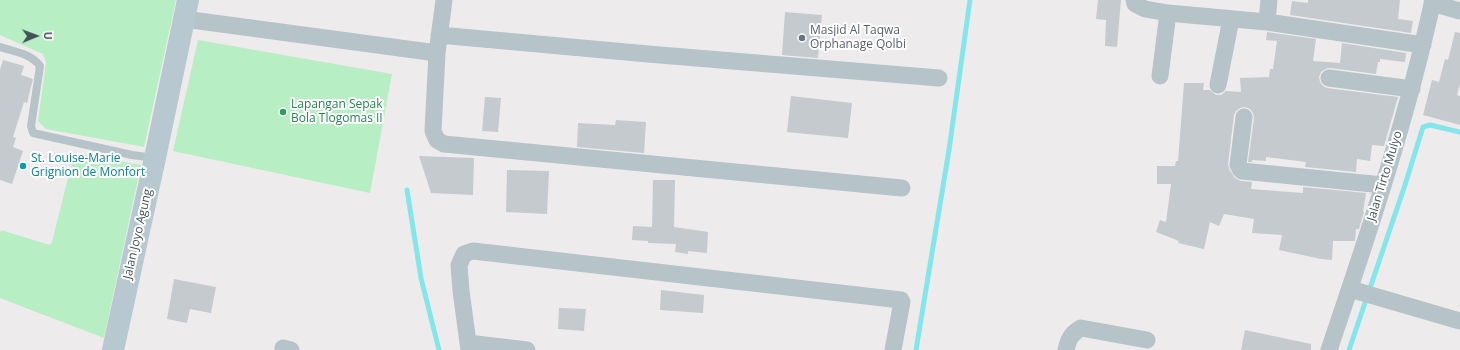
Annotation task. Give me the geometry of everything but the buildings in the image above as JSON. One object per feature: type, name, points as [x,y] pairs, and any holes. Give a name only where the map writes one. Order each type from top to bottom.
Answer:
[{"type":"main road","name":"Jalan Joyo Agung","points":[[112,350],[155,158],[186,9]]},
{"type":"street","points":[[444,0],[437,53],[433,132],[436,140],[444,144],[902,188]]},
{"type":"street","points":[[1134,0],[1135,4],[1145,10],[1267,22],[1423,45]]},
{"type":"street","points":[[1267,22],[1269,0]]},
{"type":"street","points":[[1433,2],[1460,10]]},
{"type":"street","name":"Jalan Tirto Mulyo","points":[[1329,350],[1362,292],[1383,185],[1412,89],[1433,2]]},
{"type":"street","points":[[186,9],[437,53]]},
{"type":"street","points":[[1160,76],[1168,13]]},
{"type":"street","points":[[1218,84],[1230,19]]},
{"type":"street","points":[[439,35],[939,78]]},
{"type":"street","points":[[1329,78],[1412,89]]},
{"type":"street","points":[[1244,117],[1238,165],[1242,171],[1383,185]]},
{"type":"street","points":[[527,350],[468,347],[460,291],[460,265],[464,254],[473,251],[901,300],[902,302],[893,350]]},
{"type":"street","points":[[1362,292],[1460,321]]},
{"type":"street","points":[[1066,350],[1067,343],[1073,332],[1081,328],[1147,340]]},
{"type":"lane","points":[[0,47],[27,55],[34,59],[40,66],[31,126],[34,133],[132,155],[155,158]]},
{"type":"green space","points":[[0,0],[176,0],[144,147],[46,129],[38,121],[46,63],[43,54],[0,35]]},
{"type":"green space","name":"Lapangan Sepak Bola Tlogomas II","points":[[198,40],[392,74],[370,193],[173,151]]},
{"type":"green space","points":[[81,154],[141,165],[104,338],[0,298],[1,230],[50,245],[72,162]]},
{"type":"waterway","points":[[916,350],[949,150],[970,0]]},
{"type":"waterway","points":[[1349,350],[1423,127],[1430,125],[1460,132]]},
{"type":"waterway","points":[[407,190],[421,278],[439,350]]},
{"type":"place","name":"Masjid Al Taqwa Orphanage Qolbi","points":[[802,38]]},
{"type":"place","name":"Lapangan Sepak Bola Tlogomas II","points":[[283,112]]},
{"type":"place","name":"St. Louise-Marie Grignion de Monfort","points":[[23,166]]}]
